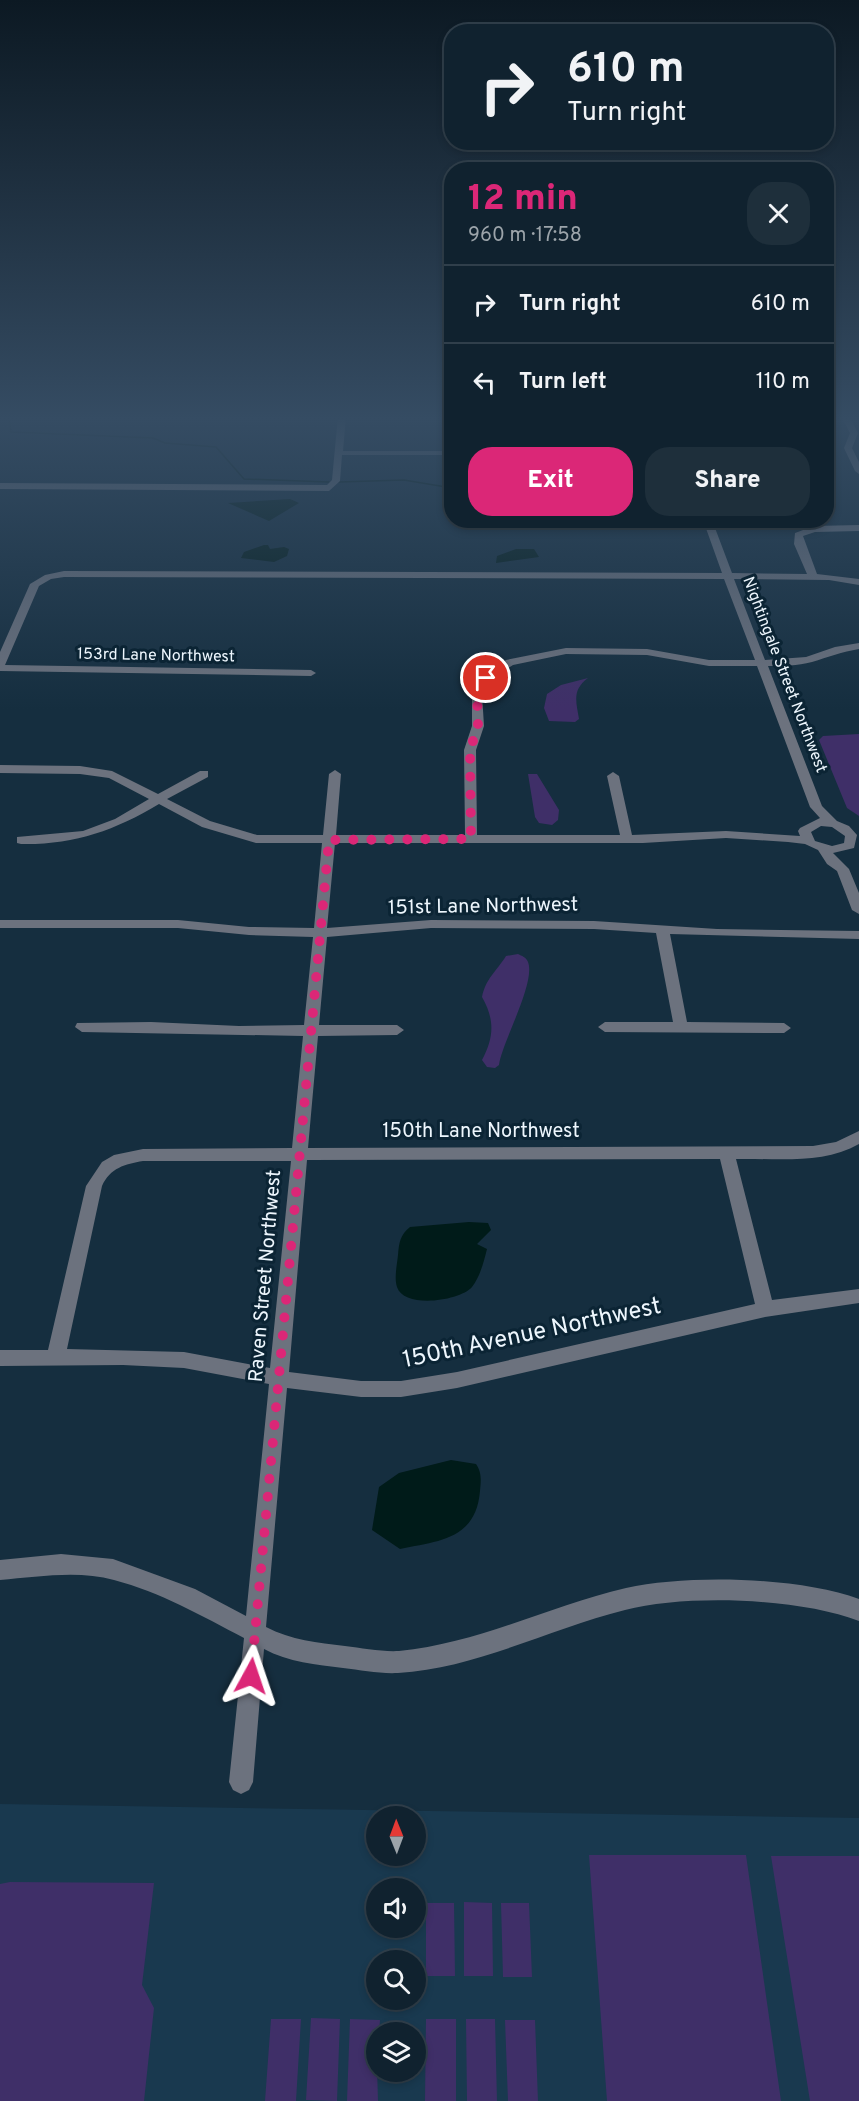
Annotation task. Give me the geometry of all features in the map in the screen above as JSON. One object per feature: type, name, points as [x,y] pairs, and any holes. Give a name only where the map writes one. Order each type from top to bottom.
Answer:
[{"type":"street","name":"Nightingale Street Northwest","points":[[710,528],[816,807],[832,823],[852,837]]},
{"type":"street","points":[[813,576],[797,538],[802,533],[814,529],[859,528]]},
{"type":"street","points":[[0,666],[35,584],[48,577],[87,574],[813,576],[859,582]]},
{"type":"street","points":[[471,839],[470,750],[478,726],[477,694],[486,678],[510,662],[566,651],[647,652],[709,663],[762,663],[808,660],[838,649],[859,646]]},
{"type":"street","name":"153rd Lane Northwest","points":[[0,666],[311,673]]},
{"type":"street","points":[[472,675],[486,678]]},
{"type":"street","points":[[0,769],[96,772],[124,780],[206,824],[232,834],[256,839],[627,839],[689,835],[787,836],[808,832]]},
{"type":"street","points":[[21,840],[58,839],[92,832],[121,820],[204,774]]},
{"type":"street","name":"Raven Street Northwest","points":[[241,1782],[335,774]]},
{"type":"street","points":[[613,777],[627,839]]},
{"type":"street","points":[[808,832],[816,807]]},
{"type":"street","name":"Nightingale Street Northwest","points":[[808,832],[832,823]]},
{"type":"street","points":[[808,832],[832,861],[843,869],[859,910]]},
{"type":"street","points":[[824,849],[852,837]]},
{"type":"street","points":[[843,869],[847,862],[843,854],[852,837]]},
{"type":"street","name":"151st Lane Northwest","points":[[0,924],[178,924],[320,933],[431,924],[594,925],[859,935]]},
{"type":"street","points":[[662,929],[681,1028]]},
{"type":"street","points":[[82,1027],[151,1026],[312,1032],[397,1030]]},
{"type":"street","points":[[605,1027],[784,1028]]},
{"type":"street","name":"150th Lane Northwest","points":[[56,1357],[94,1186],[104,1168],[119,1158],[143,1155],[813,1152],[839,1148],[859,1137]]},
{"type":"street","points":[[726,1152],[765,1309]]},
{"type":"street","name":"150th Avenue Northwest","points":[[0,1358],[184,1360],[280,1379],[361,1389],[401,1389],[457,1380],[765,1309],[859,1296]]},
{"type":"street","points":[[0,1570],[61,1564],[113,1569],[187,1597],[280,1646],[397,1662],[468,1650],[626,1599],[692,1589],[771,1593],[843,1604],[859,1610]]},
{"type":"shaded area","points":[[253,514],[281,514],[269,521]]},
{"type":"shaded area","points":[[268,545],[270,549],[284,547],[289,549],[287,556],[274,562],[241,558],[244,552]]},
{"type":"shaded area","points":[[516,549],[534,549],[539,557],[496,563],[497,556]]},
{"type":"shaded area","points":[[588,678],[579,687],[576,696],[579,719],[575,722],[549,721],[544,708],[547,694],[561,685]]},
{"type":"shaded area","points":[[859,734],[859,816],[847,808],[819,740],[823,736]]},
{"type":"shaded area","points":[[528,774],[537,774],[559,810],[558,820],[552,825],[539,823],[535,817]]},
{"type":"shaded area","points":[[518,954],[528,962],[527,984],[499,1065],[495,1068],[487,1067],[482,1060],[491,1036],[491,1021],[482,997],[489,980],[506,956]]},
{"type":"shaded area","points":[[469,1222],[488,1223],[491,1230],[477,1244],[487,1249],[472,1287],[466,1292],[445,1299],[421,1300],[402,1294],[397,1287],[396,1271],[400,1243],[407,1230],[410,1227]]},
{"type":"shaded area","points":[[451,1460],[476,1464],[480,1474],[477,1507],[471,1520],[463,1529],[441,1540],[400,1549],[372,1530],[379,1487],[399,1473]]},
{"type":"shaded area","points":[[0,1804],[366,1810],[366,1866],[426,1866],[426,1811],[859,1818],[859,2101],[0,2101]]},
{"type":"shaded area","points":[[589,1855],[746,1855],[781,2101],[607,2101]]},
{"type":"shaded area","points":[[771,1856],[859,1856],[859,2101],[810,2101]]},
{"type":"shaded area","points":[[10,1882],[154,1883],[142,1985],[154,2008],[144,2101],[0,2101],[0,1884]]},
{"type":"shaded area","points":[[464,1902],[492,1903],[493,1976],[464,1976]]},
{"type":"shaded area","points":[[426,1903],[454,1903],[455,1976],[426,1976]]},
{"type":"shaded area","points":[[501,1903],[529,1903],[532,1977],[503,1977]]},
{"type":"shaded area","points":[[311,2018],[340,2019],[337,2101],[306,2100]]},
{"type":"shaded area","points":[[271,2019],[301,2019],[296,2101],[265,2101]]},
{"type":"shaded area","points":[[350,2019],[380,2020],[380,2022],[366,2022],[366,2082],[377,2082],[378,2101],[347,2101]]},
{"type":"shaded area","points":[[426,2019],[456,2019],[456,2101],[425,2101]]},
{"type":"shaded area","points":[[466,2019],[495,2019],[497,2101],[467,2101]]},
{"type":"shaded area","points":[[505,2020],[535,2020],[538,2101],[508,2101]]},
{"type":"route","points":[[251,1676],[329,840],[471,839],[470,750],[478,726],[477,694],[486,678]]}]
